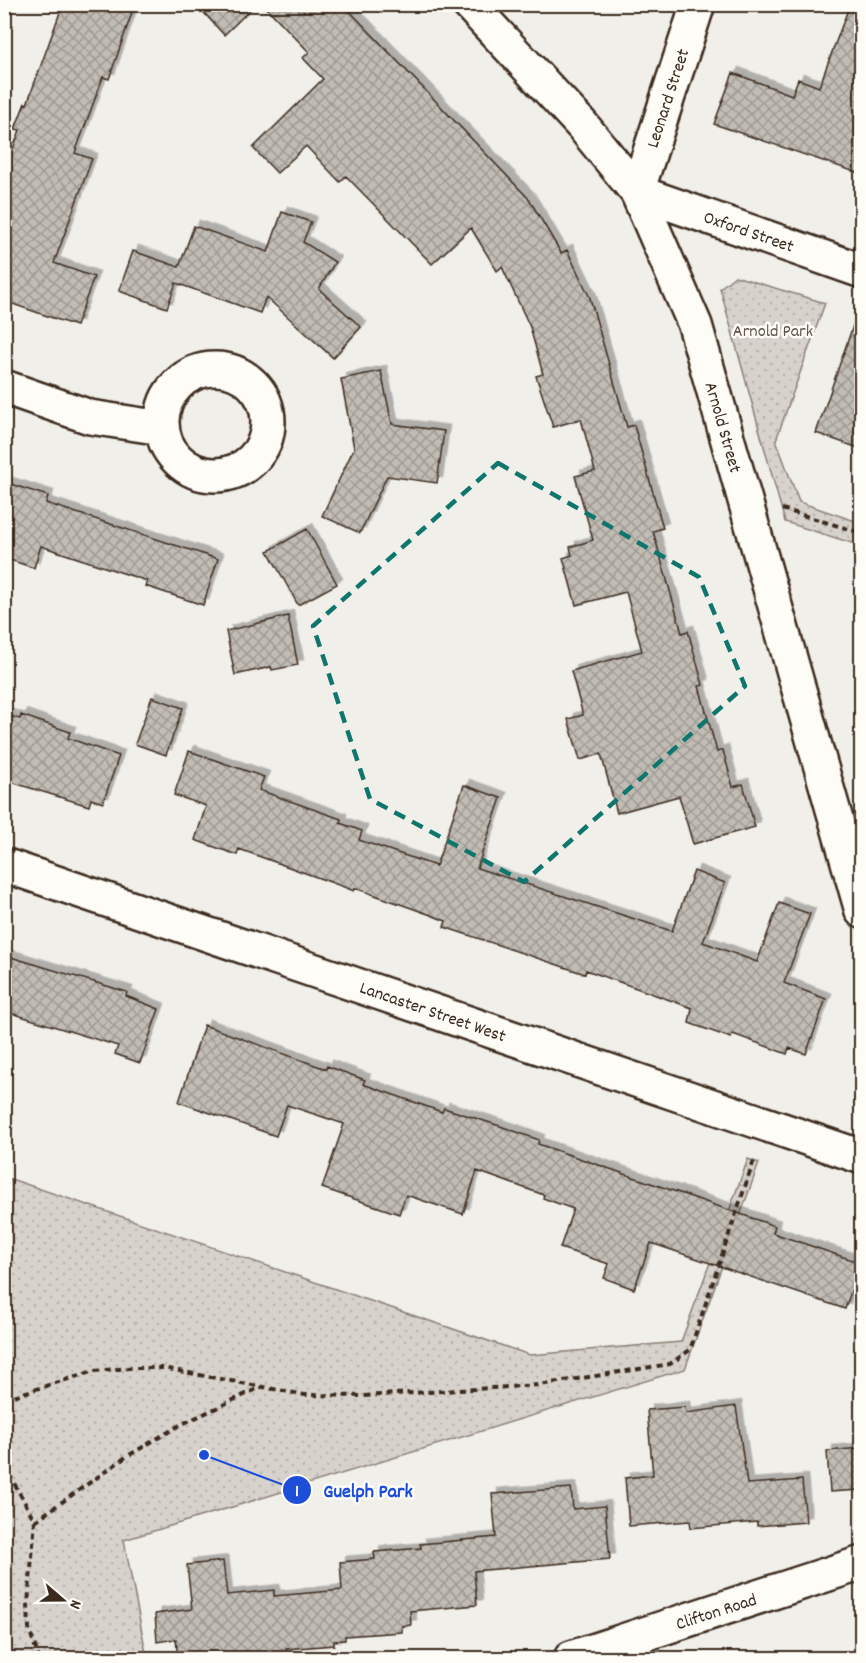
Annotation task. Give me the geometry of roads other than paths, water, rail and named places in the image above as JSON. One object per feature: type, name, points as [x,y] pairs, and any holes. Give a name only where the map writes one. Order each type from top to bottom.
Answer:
[{"type":"street","name":"Arnold Street","points":[[469,4],[582,125],[637,192],[695,325],[861,910]]},
{"type":"street","name":"Leonard Street","points":[[637,192],[698,4]]},
{"type":"street","name":"Oxford Street","points":[[637,192],[861,271]]},
{"type":"street","points":[[4,387],[90,417],[162,428]]},
{"type":"street","name":"Lancaster Street West","points":[[4,865],[861,1157]]},
{"type":"street","name":"Clifton Road","points":[[571,1659],[861,1563]]},
{"type":"place","name":"Guelph Park","points":[[204,1455]]},
{"type":"park label","name":"Arnold Park","points":[[773,330]]}]
